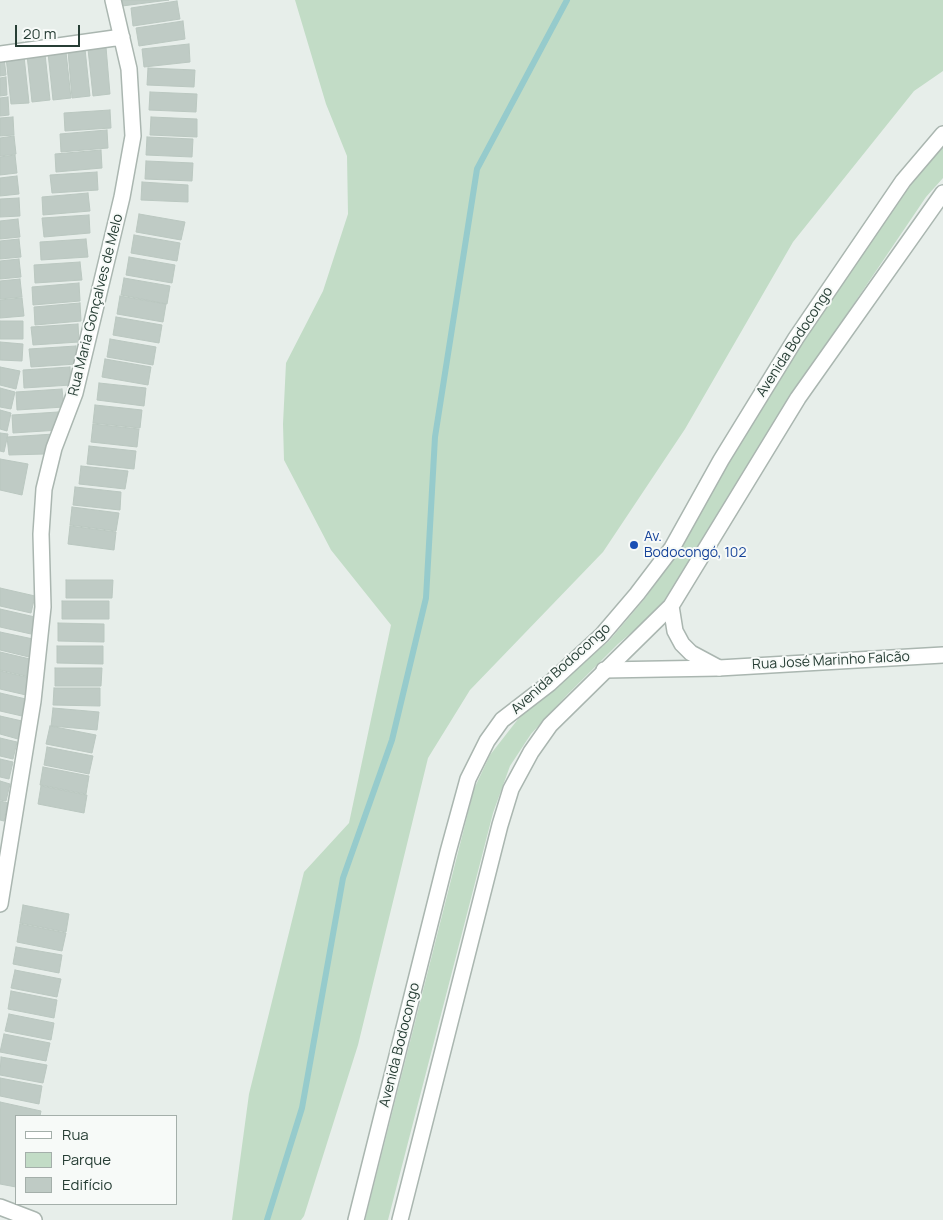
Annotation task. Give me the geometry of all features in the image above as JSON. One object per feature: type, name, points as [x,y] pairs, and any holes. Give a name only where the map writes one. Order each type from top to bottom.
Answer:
[{"type":"street","name":"Rua Maria Gonçalves de Melo","points":[[0,904],[34,692],[43,607],[41,534],[44,489],[54,448],[75,393],[122,197],[133,136],[129,69],[114,0]]},
{"type":"street","points":[[0,54],[122,37]]},
{"type":"street","name":"Avenida Bodocongo","points":[[356,1220],[448,852],[468,779],[487,741],[502,720],[550,683],[602,635],[637,594],[672,548],[721,460],[796,338],[898,189],[943,134]]},
{"type":"street","points":[[400,1220],[495,844],[511,789],[531,752],[550,726],[604,670],[671,606],[798,398],[943,193]]},
{"type":"street","points":[[671,606],[675,631],[682,644],[691,653],[719,668]]},
{"type":"street","name":"Rua José Marinho Falcão","points":[[604,670],[719,668],[943,655]]},
{"type":"street","points":[[0,1207],[34,1220]]},
{"type":"green space","points":[[295,0],[943,0],[943,71],[914,91],[793,242],[685,429],[603,552],[470,690],[428,758],[358,1045],[304,1216],[301,1220],[232,1220],[249,1094],[304,872],[349,823],[391,625],[331,550],[284,460],[283,424],[286,363],[323,291],[348,214],[347,156],[326,104]]},
{"type":"green space","points":[[943,147],[943,178],[926,197],[776,419],[666,603],[618,644],[567,695],[531,734],[510,766],[493,813],[388,1220],[365,1220],[474,789],[490,755],[522,714],[609,641],[646,597],[674,558],[774,385],[835,292],[914,180]]},
{"type":"building","points":[[122,0],[169,0],[122,6]]},
{"type":"building","points":[[177,1],[180,19],[133,26],[131,8]]},
{"type":"building","points":[[183,21],[185,39],[139,46],[136,28]]},
{"type":"building","points":[[189,44],[190,62],[144,67],[142,49]]},
{"type":"building","points":[[106,47],[110,94],[93,96],[88,49]]},
{"type":"building","points":[[85,49],[90,96],[72,98],[68,51]]},
{"type":"building","points":[[66,52],[71,98],[53,100],[48,53]]},
{"type":"building","points":[[45,54],[50,100],[32,102],[27,55]]},
{"type":"building","points":[[24,56],[29,103],[11,104],[6,57]]},
{"type":"building","points":[[4,57],[6,75],[0,76],[0,58]]},
{"type":"building","points":[[148,68],[195,70],[194,87],[147,85]]},
{"type":"building","points":[[6,77],[7,95],[0,96],[0,78]]},
{"type":"building","points":[[150,92],[197,94],[196,112],[149,110]]},
{"type":"building","points":[[8,97],[9,115],[0,116],[0,98]]},
{"type":"building","points":[[110,110],[111,128],[65,131],[64,113]]},
{"type":"building","points":[[13,117],[14,135],[0,136],[0,118]]},
{"type":"building","points":[[151,117],[197,119],[197,137],[150,135]]},
{"type":"building","points":[[107,130],[108,148],[61,152],[60,134]]},
{"type":"building","points":[[14,136],[16,154],[0,156],[0,138]]},
{"type":"building","points":[[147,137],[193,139],[192,157],[146,155]]},
{"type":"building","points":[[101,150],[102,168],[56,172],[55,154]]},
{"type":"building","points":[[15,155],[17,173],[0,175],[0,157]]},
{"type":"building","points":[[146,161],[193,163],[192,181],[145,179]]},
{"type":"building","points":[[97,172],[98,190],[52,193],[50,175]]},
{"type":"building","points":[[17,176],[19,194],[0,196],[0,178]]},
{"type":"building","points":[[142,182],[188,185],[188,202],[141,200]]},
{"type":"building","points":[[88,193],[90,211],[43,215],[42,197]]},
{"type":"building","points":[[19,198],[20,216],[0,217],[0,199]]},
{"type":"building","points":[[139,214],[185,222],[181,240],[136,232]]},
{"type":"building","points":[[89,215],[90,233],[44,237],[42,218]]},
{"type":"building","points":[[18,219],[20,237],[0,239],[0,221]]},
{"type":"building","points":[[134,235],[180,243],[177,261],[131,253]]},
{"type":"building","points":[[19,239],[21,257],[0,259],[0,241]]},
{"type":"building","points":[[86,239],[88,257],[41,260],[40,242]]},
{"type":"building","points":[[129,257],[175,265],[172,283],[126,275]]},
{"type":"building","points":[[19,259],[21,277],[0,279],[0,261]]},
{"type":"building","points":[[80,262],[82,280],[35,283],[34,265]]},
{"type":"building","points":[[124,278],[170,286],[167,304],[121,295]]},
{"type":"building","points":[[20,279],[22,297],[0,299],[0,281]]},
{"type":"building","points":[[79,283],[80,301],[33,305],[32,287]]},
{"type":"building","points":[[120,296],[166,304],[163,322],[117,314]]},
{"type":"building","points":[[22,298],[24,316],[0,318],[0,300]]},
{"type":"building","points":[[80,303],[81,321],[35,325],[34,307]]},
{"type":"building","points":[[116,317],[162,325],[159,343],[113,335]]},
{"type":"building","points":[[0,321],[23,321],[23,339],[0,339]]},
{"type":"building","points":[[78,324],[79,342],[33,345],[31,327]]},
{"type":"building","points":[[110,339],[156,347],[153,365],[107,357]]},
{"type":"building","points":[[0,342],[23,344],[22,361],[0,360]]},
{"type":"building","points":[[76,346],[77,364],[31,367],[29,349]]},
{"type":"building","points":[[105,359],[151,367],[148,385],[102,377]]},
{"type":"building","points":[[0,367],[20,371],[16,389],[0,385]]},
{"type":"building","points":[[70,367],[71,385],[24,388],[23,370]]},
{"type":"building","points":[[99,383],[146,388],[144,406],[97,400]]},
{"type":"building","points":[[0,388],[15,392],[11,409],[0,407]]},
{"type":"building","points":[[62,389],[64,407],[17,410],[16,392]]},
{"type":"building","points":[[95,405],[142,410],[140,428],[93,423]]},
{"type":"building","points":[[0,410],[11,413],[7,431],[0,429]]},
{"type":"building","points":[[58,412],[60,430],[13,433],[12,415]]},
{"type":"building","points":[[93,424],[139,429],[137,447],[91,442]]},
{"type":"building","points":[[0,433],[8,434],[4,452],[0,451]]},
{"type":"building","points":[[54,434],[45,454],[9,455],[7,437]]},
{"type":"building","points":[[89,446],[136,451],[134,469],[87,464]]},
{"type":"building","points":[[0,459],[28,464],[22,495],[0,490]]},
{"type":"building","points":[[81,466],[128,471],[125,489],[79,484]]},
{"type":"building","points":[[75,487],[121,492],[120,510],[73,505]]},
{"type":"building","points":[[72,507],[119,513],[116,531],[70,525]]},
{"type":"building","points":[[70,526],[116,532],[114,550],[68,544]]},
{"type":"building","points":[[66,580],[113,580],[112,598],[66,598]]},
{"type":"building","points":[[0,588],[35,596],[31,613],[0,606]]},
{"type":"building","points":[[62,601],[109,601],[109,619],[62,619]]},
{"type":"building","points":[[0,609],[35,617],[31,634],[0,627]]},
{"type":"building","points":[[58,623],[104,624],[104,642],[58,641]]},
{"type":"building","points":[[0,632],[33,639],[29,657],[0,650]]},
{"type":"building","points":[[57,646],[103,646],[103,664],[57,663]]},
{"type":"building","points":[[0,652],[30,659],[26,677],[0,671]]},
{"type":"building","points":[[55,668],[102,668],[101,686],[55,686]]},
{"type":"building","points":[[0,670],[30,677],[26,695],[0,689]]},
{"type":"building","points":[[54,688],[100,688],[100,706],[53,705]]},
{"type":"building","points":[[0,693],[26,699],[22,716],[0,711]]},
{"type":"building","points":[[53,708],[99,712],[97,730],[51,726]]},
{"type":"building","points":[[0,716],[22,721],[18,739],[0,734]]},
{"type":"building","points":[[50,726],[96,735],[92,753],[46,744]]},
{"type":"building","points":[[0,738],[17,742],[13,759],[0,756]]},
{"type":"building","points":[[47,747],[93,756],[89,774],[44,765]]},
{"type":"building","points":[[0,759],[13,762],[9,779],[0,777]]},
{"type":"building","points":[[43,767],[89,776],[86,794],[40,785]]},
{"type":"building","points":[[0,781],[10,784],[6,801],[0,800]]},
{"type":"building","points":[[41,786],[87,795],[84,813],[38,804]]},
{"type":"building","points":[[0,801],[8,803],[4,821],[0,820]]},
{"type":"building","points":[[23,905],[69,914],[66,932],[20,923]]},
{"type":"building","points":[[20,924],[66,933],[62,951],[17,942]]},
{"type":"building","points":[[16,947],[62,955],[59,973],[13,964]]},
{"type":"building","points":[[15,970],[61,979],[57,997],[11,988]]},
{"type":"building","points":[[11,991],[57,1000],[54,1018],[8,1009]]},
{"type":"building","points":[[9,1014],[54,1023],[51,1040],[5,1031]]},
{"type":"building","points":[[4,1034],[50,1043],[46,1061],[0,1052]]},
{"type":"building","points":[[1,1057],[47,1065],[43,1083],[0,1075]]},
{"type":"building","points":[[0,1078],[42,1086],[39,1104],[0,1096]]},
{"type":"building","points":[[0,1102],[41,1111],[40,1115],[15,1115],[15,1187],[0,1184]]},
{"type":"waterway","points":[[267,1220],[302,1108],[343,878],[392,740],[426,598],[435,437],[477,169],[567,0]]},
{"type":"place","name":"Av. Bodocongó, 102","points":[[634,545]]}]
